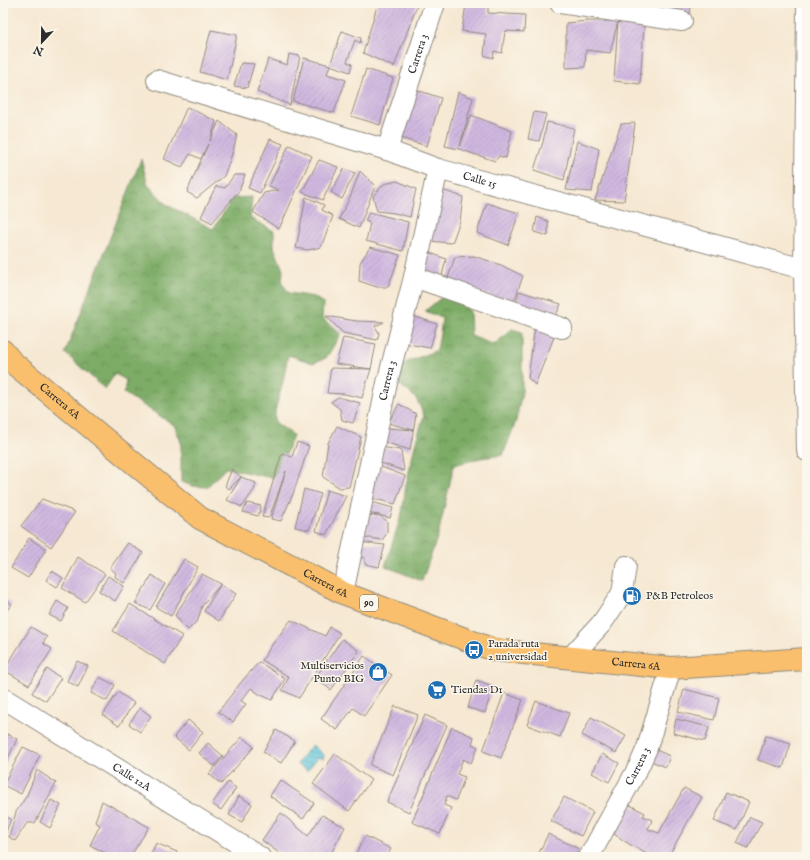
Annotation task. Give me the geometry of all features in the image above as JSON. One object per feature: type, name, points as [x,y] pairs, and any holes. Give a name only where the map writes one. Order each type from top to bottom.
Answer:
[{"type":"highway","name":"Carrera 6A","points":[[3,351],[12,362],[200,518],[343,593],[494,650],[671,668],[807,659]]},
{"type":"street","name":"Carrera 3","points":[[387,150],[435,3]]},
{"type":"street","points":[[560,3],[682,21]]},
{"type":"street","points":[[807,9],[805,269],[807,451]]},
{"type":"street","name":"Calle 15","points":[[156,80],[387,150],[438,169],[805,269]]},
{"type":"street","name":"Carrera 3","points":[[343,593],[387,383],[414,277],[438,169]]},
{"type":"street","points":[[414,277],[562,328]]},
{"type":"street","points":[[570,658],[602,623],[622,593],[626,566]]},
{"type":"street","name":"Carrera 3","points":[[589,857],[647,748],[671,668]]},
{"type":"street","name":"Calle 12A","points":[[3,698],[260,857]]},
{"type":"green space","points":[[141,159],[148,185],[167,205],[213,229],[233,198],[252,197],[250,218],[274,231],[274,247],[283,270],[282,283],[289,293],[314,297],[323,303],[322,318],[341,334],[326,358],[313,363],[288,355],[275,411],[275,422],[293,435],[285,456],[272,478],[226,468],[207,487],[193,486],[181,482],[181,442],[174,425],[124,393],[126,380],[115,374],[105,389],[65,353]]},
{"type":"green space","points":[[442,297],[458,301],[470,311],[471,336],[494,345],[512,329],[522,332],[522,392],[516,421],[503,455],[480,458],[454,465],[438,535],[422,581],[385,566],[402,513],[406,485],[415,445],[424,415],[417,400],[407,390],[394,381],[398,368],[407,362],[437,350],[442,318],[425,311]]},
{"type":"water","points":[[312,745],[324,755],[323,759],[318,757],[307,771],[297,764]]},
{"type":"building","points":[[378,3],[418,3],[394,67],[363,53]]},
{"type":"building","points":[[636,3],[692,3],[689,16],[636,5]]},
{"type":"building","points":[[466,4],[488,6],[488,13],[525,15],[524,32],[505,31],[502,53],[494,51],[493,58],[484,55],[486,34],[462,31]]},
{"type":"building","points":[[618,21],[610,53],[586,50],[585,67],[566,68],[566,23]]},
{"type":"building","points":[[618,21],[644,26],[640,84],[614,81]]},
{"type":"building","points":[[211,30],[237,35],[227,80],[200,72]]},
{"type":"building","points":[[342,31],[361,38],[360,43],[355,40],[347,62],[352,64],[350,72],[330,65]]},
{"type":"building","points":[[289,54],[300,56],[290,105],[257,92],[268,59],[287,65]]},
{"type":"building","points":[[304,58],[330,65],[327,74],[346,80],[334,113],[293,101]]},
{"type":"building","points":[[241,63],[254,64],[247,88],[234,86]]},
{"type":"building","points":[[366,69],[393,78],[380,125],[351,116]]},
{"type":"building","points":[[411,88],[441,98],[427,146],[400,138]]},
{"type":"building","points":[[458,92],[473,98],[460,146],[471,115],[512,131],[506,158],[499,156],[495,161],[445,146]]},
{"type":"building","points":[[187,107],[216,121],[210,141],[219,121],[237,135],[224,176],[197,198],[187,192],[208,144],[201,159],[190,154],[182,167],[164,159]]},
{"type":"building","points":[[534,112],[546,114],[539,141],[528,139]]},
{"type":"building","points":[[547,122],[574,128],[564,180],[534,170],[543,142]]},
{"type":"building","points":[[635,123],[624,201],[595,200],[621,124]]},
{"type":"building","points":[[270,139],[283,144],[260,193],[248,188]]},
{"type":"building","points":[[577,141],[599,149],[592,192],[566,190]]},
{"type":"building","points":[[289,145],[312,156],[279,229],[253,212],[264,193],[279,190],[269,186]]},
{"type":"building","points":[[319,160],[338,167],[323,200],[302,192]]},
{"type":"building","points":[[344,169],[355,173],[342,199],[331,192]]},
{"type":"building","points":[[360,171],[375,186],[359,228],[339,219],[351,195]]},
{"type":"building","points":[[234,175],[245,175],[239,191],[212,223],[201,217],[216,186],[225,188]]},
{"type":"building","points":[[397,181],[416,189],[410,217],[377,211],[373,196],[384,184]]},
{"type":"building","points":[[439,189],[463,197],[460,221],[452,243],[428,241]]},
{"type":"building","points":[[306,197],[324,205],[322,210],[333,216],[321,247],[308,250],[296,248]]},
{"type":"building","points":[[487,203],[519,213],[508,245],[477,233]]},
{"type":"building","points":[[369,212],[408,222],[403,251],[366,241],[370,223],[365,221]]},
{"type":"building","points":[[537,217],[548,221],[548,236],[534,232]]},
{"type":"building","points":[[370,247],[400,255],[388,287],[377,287],[359,281],[360,263]]},
{"type":"building","points":[[428,252],[446,259],[441,280],[420,273]]},
{"type":"building","points":[[474,256],[501,265],[523,276],[513,304],[447,281],[455,257]]},
{"type":"building","points":[[519,291],[561,304],[554,320],[515,307]]},
{"type":"building","points":[[410,315],[437,324],[430,348],[403,343]]},
{"type":"building","points":[[326,316],[356,321],[384,322],[375,326],[379,333],[377,340],[343,333]]},
{"type":"building","points":[[535,326],[558,327],[535,385],[528,378]]},
{"type":"building","points":[[343,338],[376,344],[371,369],[336,364]]},
{"type":"building","points":[[331,368],[371,369],[362,398],[345,394],[327,393]]},
{"type":"building","points":[[338,397],[360,403],[353,423],[342,420],[340,409],[331,402]]},
{"type":"building","points":[[399,404],[416,414],[410,450],[384,442],[388,428],[413,430],[388,423]]},
{"type":"building","points":[[337,426],[361,437],[349,487],[340,488],[323,477],[328,443]]},
{"type":"building","points":[[297,442],[309,446],[293,494],[281,521],[271,519],[286,471],[269,518],[262,517],[282,453],[292,457]]},
{"type":"building","points":[[380,447],[401,450],[404,471],[378,462]]},
{"type":"building","points":[[376,465],[405,476],[395,504],[367,497]]},
{"type":"building","points":[[232,469],[241,477],[229,489],[225,486]]},
{"type":"building","points":[[241,477],[256,483],[254,490],[242,507],[227,500]]},
{"type":"building","points":[[304,489],[321,494],[309,530],[295,527]]},
{"type":"building","points":[[327,490],[346,496],[326,535],[316,531]]},
{"type":"building","points":[[42,499],[75,512],[51,547],[21,526]]},
{"type":"building","points":[[368,501],[393,508],[390,518],[367,513]]},
{"type":"building","points":[[247,503],[261,506],[258,516],[243,512]]},
{"type":"building","points":[[379,515],[387,521],[387,533],[382,540],[370,538],[361,539],[366,516]]},
{"type":"building","points":[[29,538],[46,549],[28,578],[11,568]]},
{"type":"building","points":[[359,542],[385,545],[379,567],[365,564],[365,558],[355,556]]},
{"type":"building","points":[[128,543],[143,553],[124,583],[115,577],[116,573],[110,568]]},
{"type":"building","points":[[78,557],[105,574],[85,602],[62,588]]},
{"type":"building","points":[[184,559],[198,567],[171,616],[156,607]]},
{"type":"building","points":[[52,571],[63,578],[57,587],[46,580]]},
{"type":"building","points":[[202,574],[221,584],[202,606],[198,620],[188,630],[175,615]]},
{"type":"building","points":[[152,575],[165,584],[150,610],[135,603]]},
{"type":"building","points":[[108,576],[124,586],[115,601],[99,591]]},
{"type":"building","points":[[221,584],[236,594],[219,621],[204,611]]},
{"type":"building","points":[[3,598],[12,604],[3,615]]},
{"type":"building","points":[[57,601],[68,608],[61,621],[49,615]]},
{"type":"building","points":[[130,604],[182,636],[165,664],[113,631]]},
{"type":"building","points":[[291,620],[325,636],[330,627],[340,633],[299,698],[282,690],[289,677],[262,660]]},
{"type":"building","points":[[31,627],[47,637],[43,643],[52,649],[29,685],[4,670]]},
{"type":"building","points":[[342,639],[359,651],[331,690],[315,678]]},
{"type":"building","points":[[364,656],[392,675],[364,716],[353,708],[337,730],[321,719]]},
{"type":"building","points":[[77,661],[88,666],[78,687],[67,681]]},
{"type":"building","points":[[259,662],[285,679],[272,700],[259,694],[251,688],[241,701],[246,704],[233,722],[218,712]]},
{"type":"building","points":[[47,669],[61,678],[46,701],[32,693]]},
{"type":"building","points":[[99,677],[115,685],[107,701],[91,693]]},
{"type":"building","points":[[476,680],[493,686],[485,713],[468,708]]},
{"type":"building","points":[[684,689],[719,698],[714,720],[678,712]]},
{"type":"building","points":[[118,692],[134,703],[119,726],[103,715]]},
{"type":"building","points":[[504,693],[523,700],[501,758],[483,751]]},
{"type":"building","points":[[536,701],[569,713],[560,737],[527,725]]},
{"type":"building","points":[[395,706],[418,715],[393,775],[370,765]]},
{"type":"building","points":[[140,708],[151,716],[140,732],[129,724]]},
{"type":"building","points":[[425,715],[447,725],[409,812],[387,802]]},
{"type":"building","points":[[591,717],[626,736],[616,753],[582,735]]},
{"type":"building","points":[[676,719],[709,727],[705,741],[673,733]]},
{"type":"building","points":[[188,720],[203,732],[189,750],[174,737]]},
{"type":"building","points":[[452,727],[474,737],[472,744],[478,747],[471,763],[463,759],[457,774],[465,777],[456,800],[447,796],[444,805],[451,808],[440,834],[412,822]]},
{"type":"building","points":[[276,730],[295,741],[281,763],[263,752]]},
{"type":"building","points":[[3,732],[17,739],[3,769]]},
{"type":"building","points":[[766,736],[791,743],[783,768],[758,760]]},
{"type":"building","points":[[242,737],[254,747],[221,784],[209,774]]},
{"type":"building","points":[[208,743],[223,756],[214,766],[199,753]]},
{"type":"building","points":[[23,747],[40,755],[21,794],[3,785]]},
{"type":"building","points":[[656,750],[670,756],[666,767],[651,761]]},
{"type":"building","points":[[335,754],[371,780],[349,811],[313,784]]},
{"type":"building","points":[[602,754],[619,763],[609,782],[592,773]]},
{"type":"building","points":[[37,770],[56,783],[35,823],[27,823],[15,841],[9,837],[16,812],[27,795]]},
{"type":"building","points":[[280,780],[314,803],[303,819],[270,796]]},
{"type":"building","points":[[228,782],[236,788],[221,810],[212,804]]},
{"type":"building","points":[[684,788],[702,797],[668,857],[652,857],[611,832],[626,803],[645,813],[643,816],[652,820],[648,829],[659,833]]},
{"type":"building","points":[[726,792],[749,802],[737,830],[714,821]]},
{"type":"building","points":[[239,796],[252,804],[242,822],[229,815]]},
{"type":"building","points":[[564,797],[593,812],[581,836],[551,821]]},
{"type":"building","points":[[51,800],[61,805],[50,828],[40,822]]},
{"type":"building","points":[[102,801],[149,827],[130,857],[113,857],[90,845],[100,825],[95,822]]},
{"type":"building","points":[[281,813],[308,836],[322,815],[345,827],[329,857],[284,857],[262,840]]},
{"type":"building","points":[[3,816],[11,819],[3,840]]},
{"type":"building","points":[[750,817],[762,822],[748,848],[737,843]]},
{"type":"building","points":[[548,834],[579,849],[576,857],[537,857]]},
{"type":"building","points":[[365,836],[391,849],[387,857],[354,857]]},
{"type":"building","points":[[156,843],[177,852],[175,857],[150,857]]},
{"type":"place","name":"P&B Petroleos","points":[[632,596]]},
{"type":"place","name":"Parada ruta 2 universidad","points":[[474,650]]},
{"type":"place","name":"Multiservicios Punto BIG","points":[[378,672]]},
{"type":"place","name":"Tiendas D1","points":[[437,690]]}]
